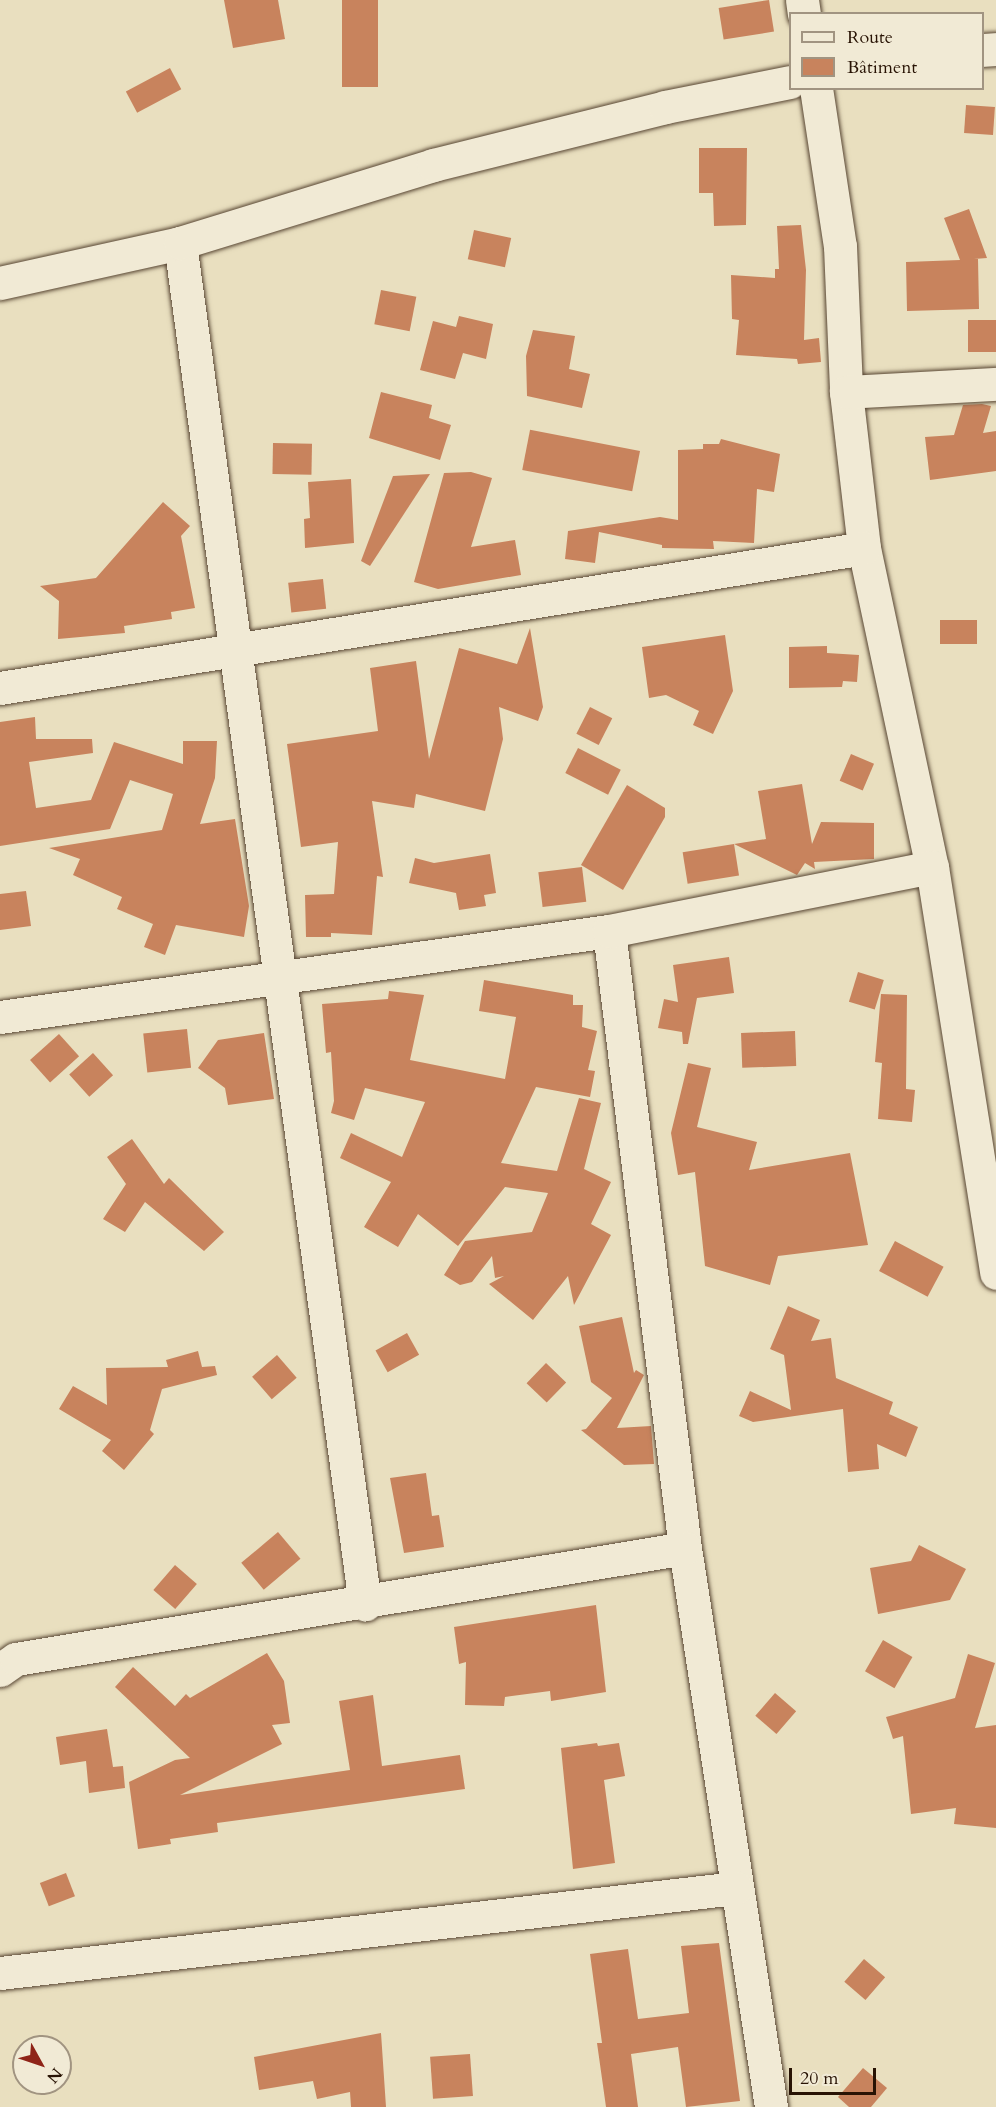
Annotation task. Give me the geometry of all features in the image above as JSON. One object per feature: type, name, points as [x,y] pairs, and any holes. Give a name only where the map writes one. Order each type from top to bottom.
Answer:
[{"type":"street","points":[[0,283],[180,243],[433,165],[665,107],[789,82]]},
{"type":"street","points":[[816,90],[840,246],[846,392],[864,548],[932,867],[996,1273]]},
{"type":"street","points":[[180,243],[237,648],[365,1604]]},
{"type":"street","points":[[846,392],[996,384]]},
{"type":"street","points":[[0,688],[864,548]]},
{"type":"street","points":[[0,1017],[609,931],[932,867]]},
{"type":"street","points":[[609,931],[685,1548],[771,2107]]},
{"type":"street","points":[[0,1670],[26,1657],[365,1604],[685,1548]]},
{"type":"street","points":[[0,1973],[736,1888]]},
{"type":"building","points":[[224,0],[278,0],[285,39],[233,48]]},
{"type":"building","points":[[342,0],[378,0],[378,87],[342,87]]},
{"type":"building","points":[[769,0],[774,32],[724,40],[719,8]]},
{"type":"building","points":[[170,68],[181,89],[137,113],[126,91]]},
{"type":"building","points":[[966,105],[995,107],[993,135],[964,133]]},
{"type":"building","points":[[699,148],[747,148],[746,225],[714,226],[713,193],[699,193]]},
{"type":"building","points":[[969,209],[987,258],[974,259],[978,259],[979,309],[907,311],[906,262],[960,260],[944,218]]},
{"type":"building","points":[[801,225],[806,270],[804,340],[819,338],[821,362],[798,364],[797,359],[736,355],[739,320],[732,319],[731,275],[775,278],[775,269],[779,269],[777,226]]},
{"type":"building","points":[[474,230],[511,238],[505,267],[468,259]]},
{"type":"building","points":[[381,290],[416,297],[410,331],[374,324]]},
{"type":"building","points":[[459,316],[493,324],[486,359],[463,353],[455,379],[420,370],[433,321],[456,327]]},
{"type":"building","points":[[968,320],[996,320],[996,352],[968,352]]},
{"type":"building","points":[[533,330],[575,336],[569,369],[590,374],[582,408],[527,396],[526,356]]},
{"type":"building","points":[[381,392],[432,405],[429,418],[451,425],[440,460],[369,438]]},
{"type":"building","points":[[963,405],[991,406],[983,433],[996,431],[996,471],[930,480],[925,437],[954,435]]},
{"type":"building","points":[[530,430],[640,451],[632,491],[522,470]]},
{"type":"building","points":[[721,439],[780,454],[774,492],[757,489],[754,543],[713,541],[714,549],[662,548],[662,545],[599,532],[595,563],[565,559],[568,531],[660,517],[678,520],[678,450],[703,449],[703,444],[719,444]]},
{"type":"building","points":[[273,443],[312,444],[311,475],[272,474]]},
{"type":"building","points":[[471,472],[492,478],[471,547],[515,540],[521,575],[438,589],[414,582],[444,473]]},
{"type":"building","points":[[430,474],[370,566],[361,561],[393,476]]},
{"type":"building","points":[[351,479],[354,543],[305,548],[304,519],[310,518],[308,482]]},
{"type":"building","points":[[163,502],[190,526],[181,536],[195,608],[171,612],[172,619],[124,626],[125,633],[58,639],[59,601],[40,586],[96,578]]},
{"type":"building","points":[[323,579],[326,609],[291,612],[288,583]]},
{"type":"building","points":[[940,620],[977,620],[977,644],[940,644]]},
{"type":"building","points":[[530,628],[543,707],[538,721],[499,707],[503,739],[485,811],[416,794],[414,808],[372,801],[383,877],[377,876],[372,935],[331,933],[331,937],[306,937],[305,895],[334,894],[338,842],[301,847],[287,744],[378,731],[370,668],[416,661],[429,759],[459,648],[517,664]]},
{"type":"building","points":[[725,635],[733,691],[713,734],[693,725],[699,711],[666,695],[649,698],[642,647]]},
{"type":"building","points":[[827,646],[827,653],[859,655],[857,682],[843,681],[842,687],[789,688],[789,647]]},
{"type":"building","points":[[590,707],[612,718],[599,745],[576,734]]},
{"type":"building","points":[[35,717],[36,739],[92,739],[93,753],[29,762],[36,808],[91,800],[114,742],[183,764],[183,741],[217,741],[215,778],[200,824],[235,819],[249,906],[244,937],[176,925],[165,955],[144,947],[153,924],[117,909],[122,897],[73,875],[80,859],[49,848],[162,830],[173,794],[130,780],[110,829],[0,846],[0,722]]},
{"type":"building","points":[[578,748],[621,770],[608,795],[565,773]]},
{"type":"building","points":[[851,754],[874,764],[863,790],[840,781]]},
{"type":"building","points":[[802,784],[812,844],[821,822],[874,823],[874,859],[814,862],[815,869],[805,863],[797,875],[734,844],[766,839],[758,791]]},
{"type":"building","points":[[627,785],[665,808],[665,817],[623,890],[581,865]]},
{"type":"building","points":[[734,844],[739,876],[688,884],[683,852]]},
{"type":"building","points":[[490,854],[496,893],[484,895],[486,906],[459,910],[456,893],[409,883],[415,858],[434,863]]},
{"type":"building","points":[[582,867],[586,902],[543,907],[538,872]]},
{"type":"building","points":[[26,891],[31,926],[0,930],[0,894]]},
{"type":"building","points":[[729,957],[734,993],[697,998],[688,1044],[683,1044],[682,1032],[658,1028],[664,999],[678,1002],[673,965]]},
{"type":"building","points":[[858,972],[884,980],[875,1010],[849,1002]]},
{"type":"building","points":[[484,980],[573,995],[573,1005],[583,1005],[582,1027],[597,1031],[588,1070],[595,1071],[590,1097],[536,1087],[501,1163],[557,1171],[579,1098],[601,1103],[584,1169],[611,1182],[591,1224],[611,1235],[574,1305],[568,1276],[533,1320],[489,1284],[504,1276],[495,1278],[492,1256],[472,1282],[460,1285],[444,1275],[465,1241],[532,1232],[548,1193],[505,1187],[458,1246],[418,1214],[398,1247],[364,1227],[391,1182],[340,1158],[351,1133],[402,1157],[425,1102],[365,1088],[354,1120],[331,1113],[334,1101],[331,1052],[326,1053],[322,1004],[388,999],[389,991],[424,995],[410,1060],[505,1079],[516,1017],[479,1011]]},
{"type":"building","points":[[881,994],[907,995],[906,1089],[915,1090],[912,1122],[878,1119],[882,1063],[875,1062]]},
{"type":"building","points":[[187,1029],[191,1068],[147,1072],[143,1034]]},
{"type":"building","points":[[795,1031],[796,1066],[742,1068],[741,1033]]},
{"type":"building","points":[[264,1033],[274,1099],[228,1105],[225,1088],[198,1068],[218,1040]]},
{"type":"building","points":[[59,1034],[79,1056],[50,1082],[30,1060]]},
{"type":"building","points":[[93,1053],[113,1075],[89,1097],[69,1074]]},
{"type":"building","points":[[688,1063],[711,1068],[697,1127],[757,1142],[749,1170],[850,1153],[868,1245],[778,1256],[770,1285],[705,1266],[695,1172],[678,1175],[671,1133]]},
{"type":"building","points":[[132,1139],[164,1184],[169,1178],[224,1232],[204,1251],[145,1202],[125,1232],[103,1219],[126,1184],[107,1157]]},
{"type":"building","points":[[895,1241],[944,1267],[928,1297],[879,1271]]},
{"type":"building","points":[[788,1306],[820,1320],[811,1341],[831,1338],[836,1378],[893,1402],[889,1414],[918,1427],[906,1457],[877,1444],[879,1469],[848,1472],[843,1409],[753,1422],[739,1416],[750,1391],[791,1410],[784,1355],[770,1349]]},
{"type":"building","points":[[622,1317],[634,1373],[636,1370],[644,1375],[617,1428],[651,1426],[654,1464],[624,1465],[581,1430],[586,1429],[612,1398],[591,1382],[579,1326]]},
{"type":"building","points":[[407,1333],[419,1355],[388,1372],[376,1350]]},
{"type":"building","points":[[198,1351],[202,1367],[215,1366],[217,1375],[162,1389],[150,1430],[154,1434],[124,1470],[102,1451],[111,1440],[59,1409],[73,1386],[107,1405],[106,1368],[168,1367],[166,1360]]},
{"type":"building","points":[[277,1355],[297,1378],[272,1399],[252,1377]]},
{"type":"building","points":[[546,1363],[566,1382],[547,1403],[527,1383]]},
{"type":"building","points":[[426,1473],[432,1516],[439,1515],[444,1547],[404,1553],[390,1478]]},
{"type":"building","points":[[278,1532],[300,1559],[264,1590],[241,1563]]},
{"type":"building","points":[[919,1545],[966,1569],[950,1600],[878,1614],[870,1568],[911,1561]]},
{"type":"building","points":[[175,1565],[197,1584],[175,1609],[153,1590]]},
{"type":"building","points":[[596,1605],[606,1692],[551,1701],[550,1691],[505,1697],[504,1706],[465,1705],[466,1662],[459,1664],[454,1627]]},
{"type":"building","points":[[883,1640],[912,1657],[894,1688],[865,1671]]},
{"type":"building","points":[[267,1653],[284,1681],[290,1723],[272,1725],[282,1744],[180,1795],[350,1770],[339,1701],[373,1695],[382,1766],[460,1755],[465,1789],[217,1823],[218,1832],[170,1839],[171,1844],[138,1849],[129,1782],[175,1760],[190,1758],[115,1687],[133,1667],[175,1706],[186,1694],[190,1698]]},
{"type":"building","points":[[968,1654],[995,1663],[975,1728],[996,1725],[996,1828],[954,1824],[956,1808],[911,1814],[903,1736],[893,1739],[886,1717],[955,1698]]},
{"type":"building","points":[[775,1693],[796,1711],[776,1734],[755,1716]]},
{"type":"building","points":[[107,1729],[113,1767],[123,1766],[125,1788],[89,1793],[86,1761],[60,1765],[56,1737]]},
{"type":"building","points":[[597,1743],[598,1746],[619,1743],[625,1776],[604,1780],[615,1863],[573,1869],[561,1748]]},
{"type":"building","points":[[66,1873],[75,1896],[49,1906],[40,1883]]},
{"type":"building","points":[[719,1943],[740,2101],[686,2107],[678,2047],[631,2054],[638,2107],[606,2107],[597,2043],[602,2043],[590,1954],[628,1949],[638,2019],[689,2013],[681,1946]]},
{"type":"building","points":[[864,1959],[885,1977],[865,2000],[844,1982]]},
{"type":"building","points":[[381,2033],[386,2107],[351,2107],[350,2092],[317,2099],[313,2081],[259,2090],[254,2057]]},
{"type":"building","points":[[470,2054],[473,2096],[433,2099],[430,2057]]},
{"type":"building","points":[[863,2068],[887,2088],[871,2107],[849,2107],[838,2097]]}]
